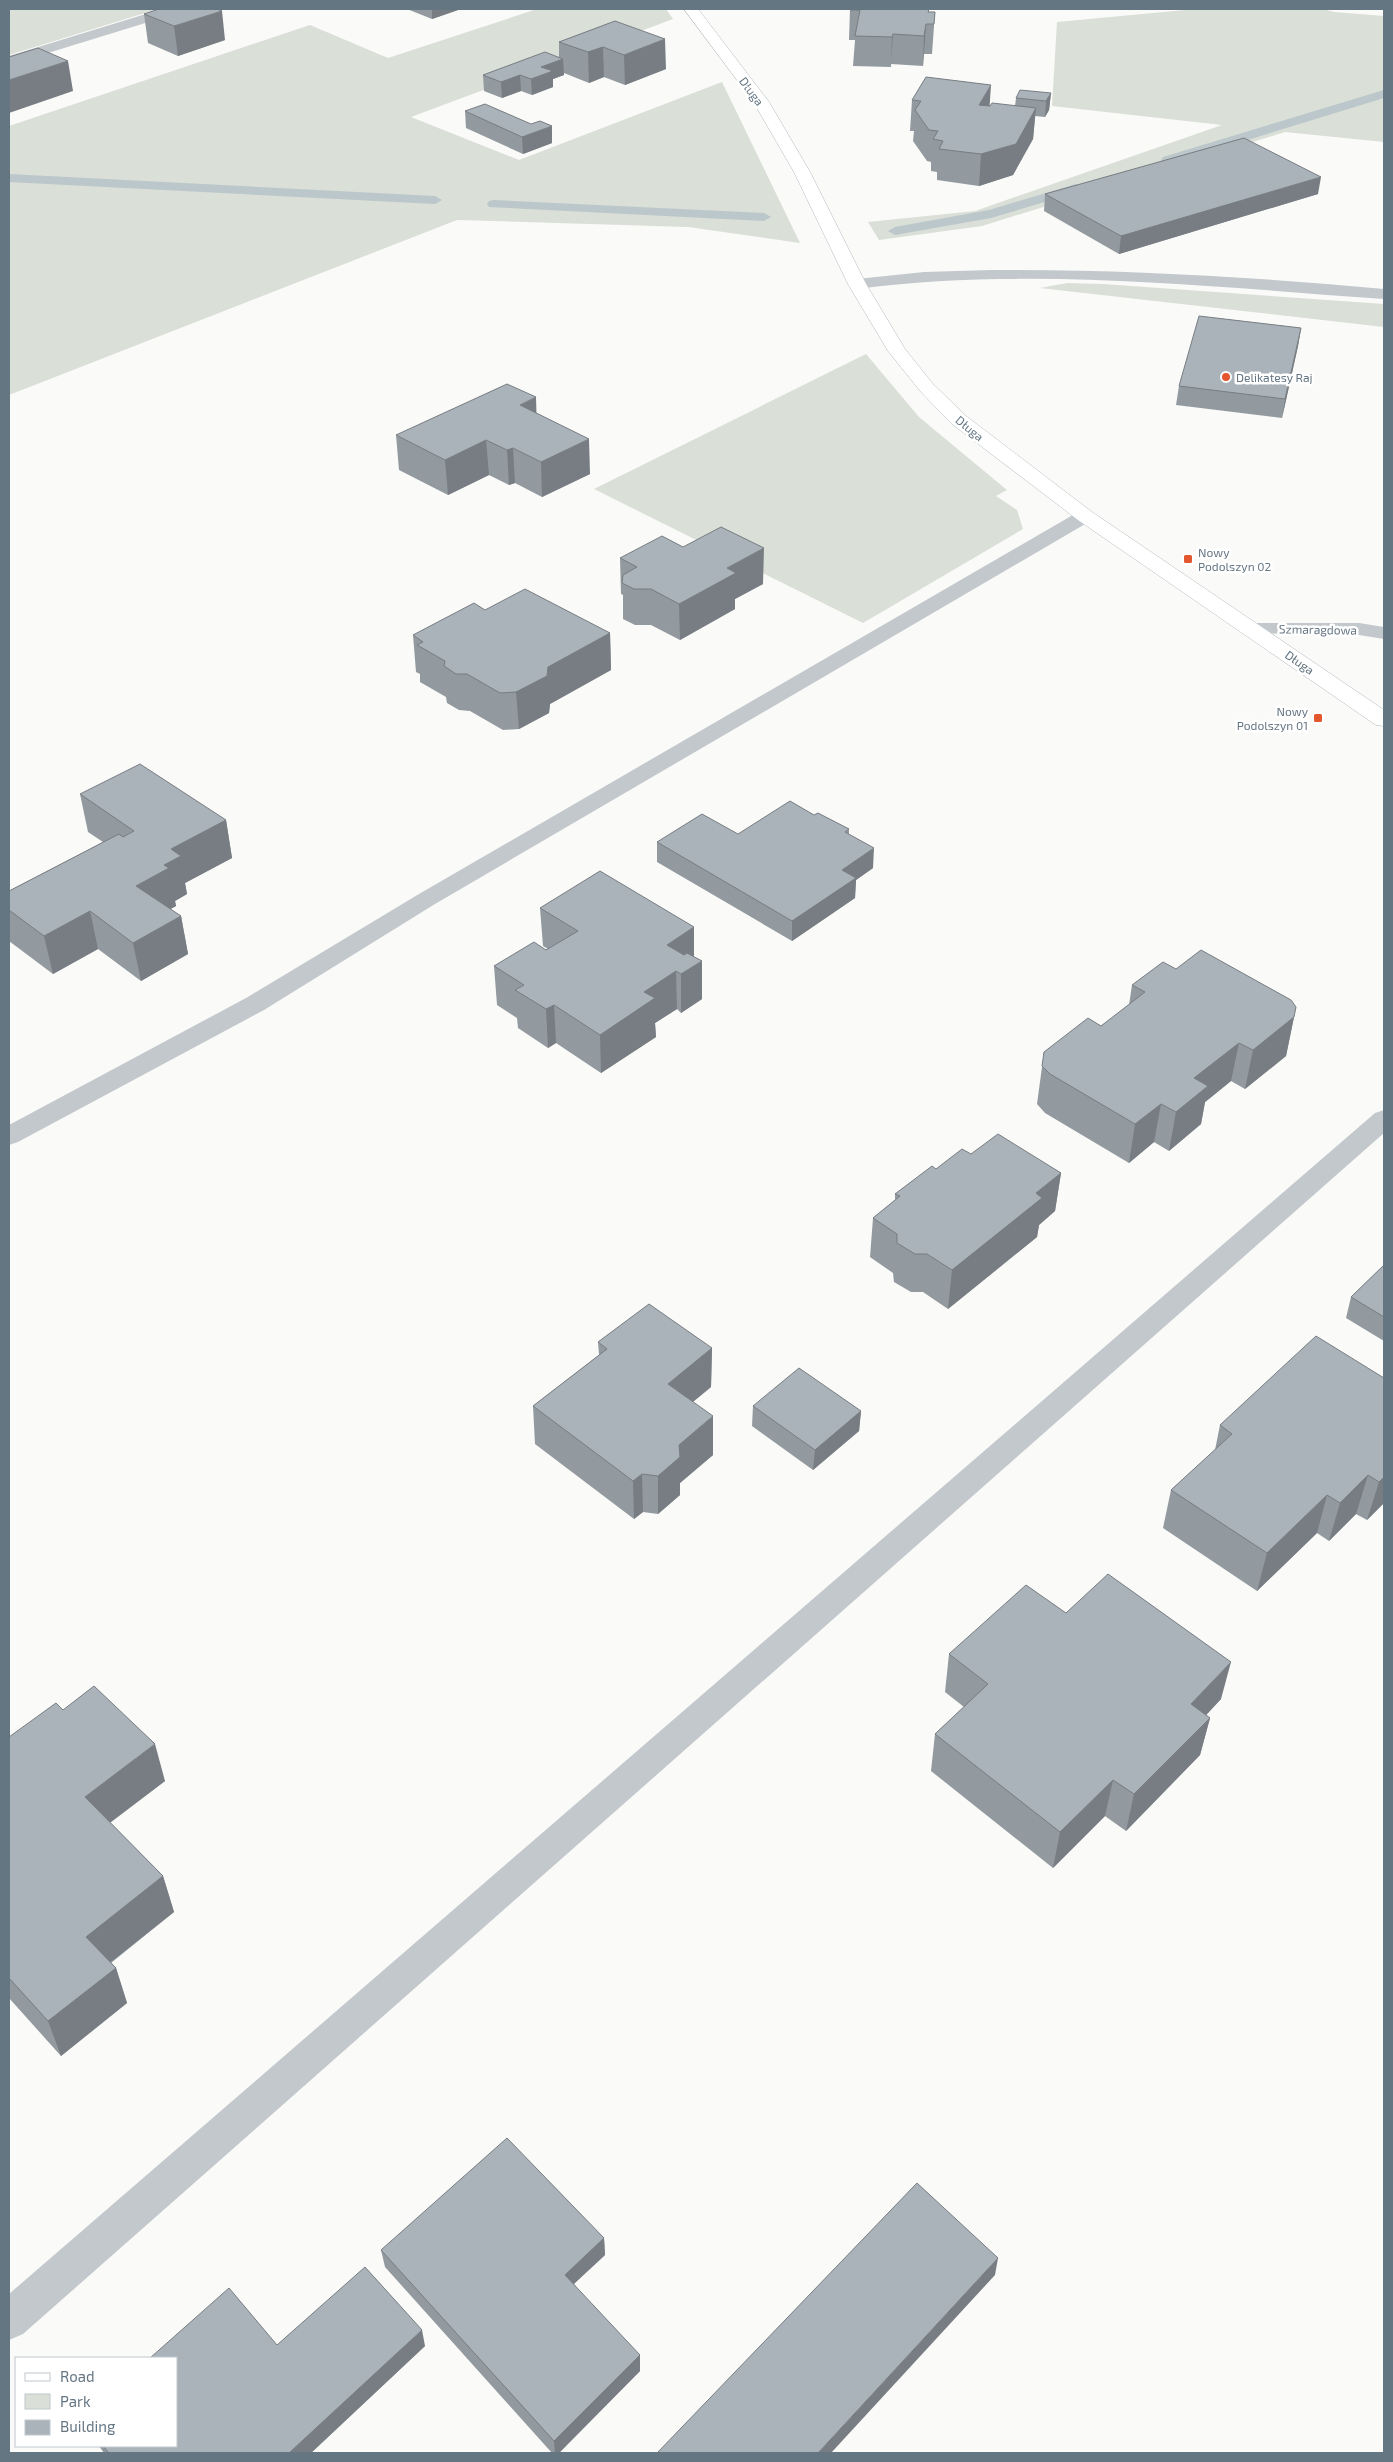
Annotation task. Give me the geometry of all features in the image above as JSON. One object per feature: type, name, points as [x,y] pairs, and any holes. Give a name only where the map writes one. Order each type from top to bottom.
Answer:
[{"type":"street","points":[[9,61],[176,9]]},
{"type":"street","name":"Długa","points":[[691,9],[761,102],[802,172],[857,284],[897,351],[927,388],[959,420],[1084,516],[1384,720]]},
{"type":"street","points":[[857,284],[927,277],[1083,275],[1294,285],[1384,294]]},
{"type":"street","points":[[9,1136],[255,1004],[427,899],[1084,516]]},
{"type":"street","name":"Szmaragdowa","points":[[1252,629],[1358,629],[1384,633]]},
{"type":"street","points":[[9,2320],[1384,1119]]},
{"type":"green space","points":[[9,9],[158,9],[9,55]]},
{"type":"green space","points":[[537,9],[666,9],[673,19],[411,117],[519,160],[722,82],[800,243],[688,227],[457,220],[9,395],[9,126],[310,25],[388,58]]},
{"type":"green space","points":[[1196,9],[1323,9],[1334,12],[1384,16],[1384,142],[1285,132],[982,226],[879,240],[868,222],[975,211],[1222,125],[1052,106],[1057,22]]},
{"type":"green space","points":[[1067,283],[1384,304],[1384,327],[1040,288]]},
{"type":"green space","points":[[866,354],[919,417],[1007,490],[996,496],[1017,510],[1023,529],[863,623],[594,489]]},
{"type":"building","points":[[159,9],[217,9],[222,11],[174,26],[144,14]]},
{"type":"building","points":[[850,9],[929,9],[928,12],[935,12],[934,24],[926,24],[924,36],[893,34],[892,37],[855,36],[860,10]]},
{"type":"building","points":[[615,21],[665,39],[624,55],[603,47],[588,52],[559,42]]},
{"type":"building","points":[[38,48],[68,61],[9,80],[9,57]]},
{"type":"building","points":[[545,52],[563,59],[541,67],[553,71],[531,79],[520,75],[501,82],[483,75]]},
{"type":"building","points":[[926,77],[991,85],[979,105],[990,106],[992,103],[1036,108],[1016,144],[981,154],[939,149],[943,141],[933,139],[938,131],[929,130],[915,110],[921,101],[912,100]]},
{"type":"building","points":[[1020,90],[1051,93],[1046,101],[1016,98]]},
{"type":"building","points":[[485,104],[531,124],[540,121],[552,126],[522,137],[465,111]]},
{"type":"building","points":[[1244,138],[1321,177],[1121,236],[1045,194]]},
{"type":"building","points":[[1199,316],[1301,328],[1285,399],[1179,386]]},
{"type":"building","points":[[507,384],[536,397],[520,405],[589,439],[541,462],[513,448],[507,450],[486,440],[445,460],[396,435]]},
{"type":"building","points":[[721,527],[764,548],[727,568],[736,573],[679,604],[651,589],[634,589],[622,583],[623,575],[637,567],[620,558],[662,536],[683,547]]},
{"type":"building","points":[[525,589],[610,633],[548,667],[547,676],[516,692],[500,693],[467,674],[456,674],[444,666],[445,661],[417,645],[423,642],[413,635],[474,603],[485,610]]},
{"type":"building","points":[[140,764],[226,820],[171,849],[181,856],[164,865],[169,868],[136,886],[181,916],[133,943],[90,911],[44,936],[9,910],[9,891],[119,834],[123,837],[134,831],[80,794]]},
{"type":"building","points":[[790,801],[814,815],[818,813],[849,829],[845,832],[874,848],[842,870],[856,878],[792,921],[657,842],[702,814],[738,834]]},
{"type":"building","points":[[600,871],[694,927],[667,945],[684,955],[687,953],[702,961],[681,974],[676,971],[644,992],[655,998],[600,1035],[554,1005],[546,1009],[515,990],[524,985],[494,966],[534,942],[546,950],[578,931],[540,908]]},
{"type":"building","points":[[1201,950],[1291,1000],[1296,1007],[1294,1017],[1253,1050],[1239,1043],[1194,1078],[1208,1086],[1176,1112],[1161,1104],[1135,1124],[1050,1074],[1042,1066],[1044,1052],[1088,1018],[1101,1026],[1145,992],[1132,985],[1163,962],[1176,969]]},
{"type":"building","points":[[998,1134],[1061,1173],[1036,1193],[1042,1198],[952,1270],[927,1254],[915,1254],[897,1243],[897,1234],[873,1218],[900,1196],[895,1194],[932,1166],[936,1169],[962,1149],[971,1154]]},
{"type":"building","points":[[1384,1265],[1384,1317],[1351,1297]]},
{"type":"building","points":[[649,1304],[712,1348],[668,1384],[713,1416],[679,1445],[680,1457],[658,1476],[642,1474],[633,1481],[533,1406],[607,1349],[598,1342]]},
{"type":"building","points":[[1316,1336],[1384,1378],[1384,1477],[1379,1482],[1368,1475],[1340,1503],[1327,1495],[1267,1553],[1171,1490],[1232,1434],[1220,1425]]},
{"type":"building","points":[[799,1368],[861,1411],[815,1450],[753,1406]]},
{"type":"building","points":[[1108,1574],[1231,1662],[1191,1704],[1210,1718],[1134,1794],[1113,1780],[1060,1832],[935,1734],[988,1684],[949,1654],[1026,1585],[1066,1613]]},
{"type":"building","points":[[94,1686],[155,1744],[85,1797],[163,1876],[86,1937],[116,1968],[48,2021],[9,1978],[9,1737],[56,1703],[63,1710]]},
{"type":"building","points":[[507,2138],[604,2238],[565,2275],[640,2355],[554,2441],[381,2250]]},
{"type":"building","points":[[917,2183],[998,2258],[818,2453],[657,2453]]},
{"type":"building","points":[[365,2267],[422,2330],[289,2453],[109,2453],[104,2447],[178,2447],[178,2357],[151,2357],[229,2288],[277,2345]]},
{"type":"waterway","points":[[1168,160],[1384,94]]},
{"type":"waterway","points":[[9,178],[435,200]]},
{"type":"waterway","points":[[895,231],[991,214],[1076,188]]},
{"type":"waterway","points":[[494,204],[764,217]]},
{"type":"place","name":"Delikatesy Raj","points":[[1226,377]]},
{"type":"place","name":"Nowy Podolszyn 02","points":[[1188,559]]},
{"type":"place","name":"Nowy Podolszyn 01","points":[[1318,718]]}]
